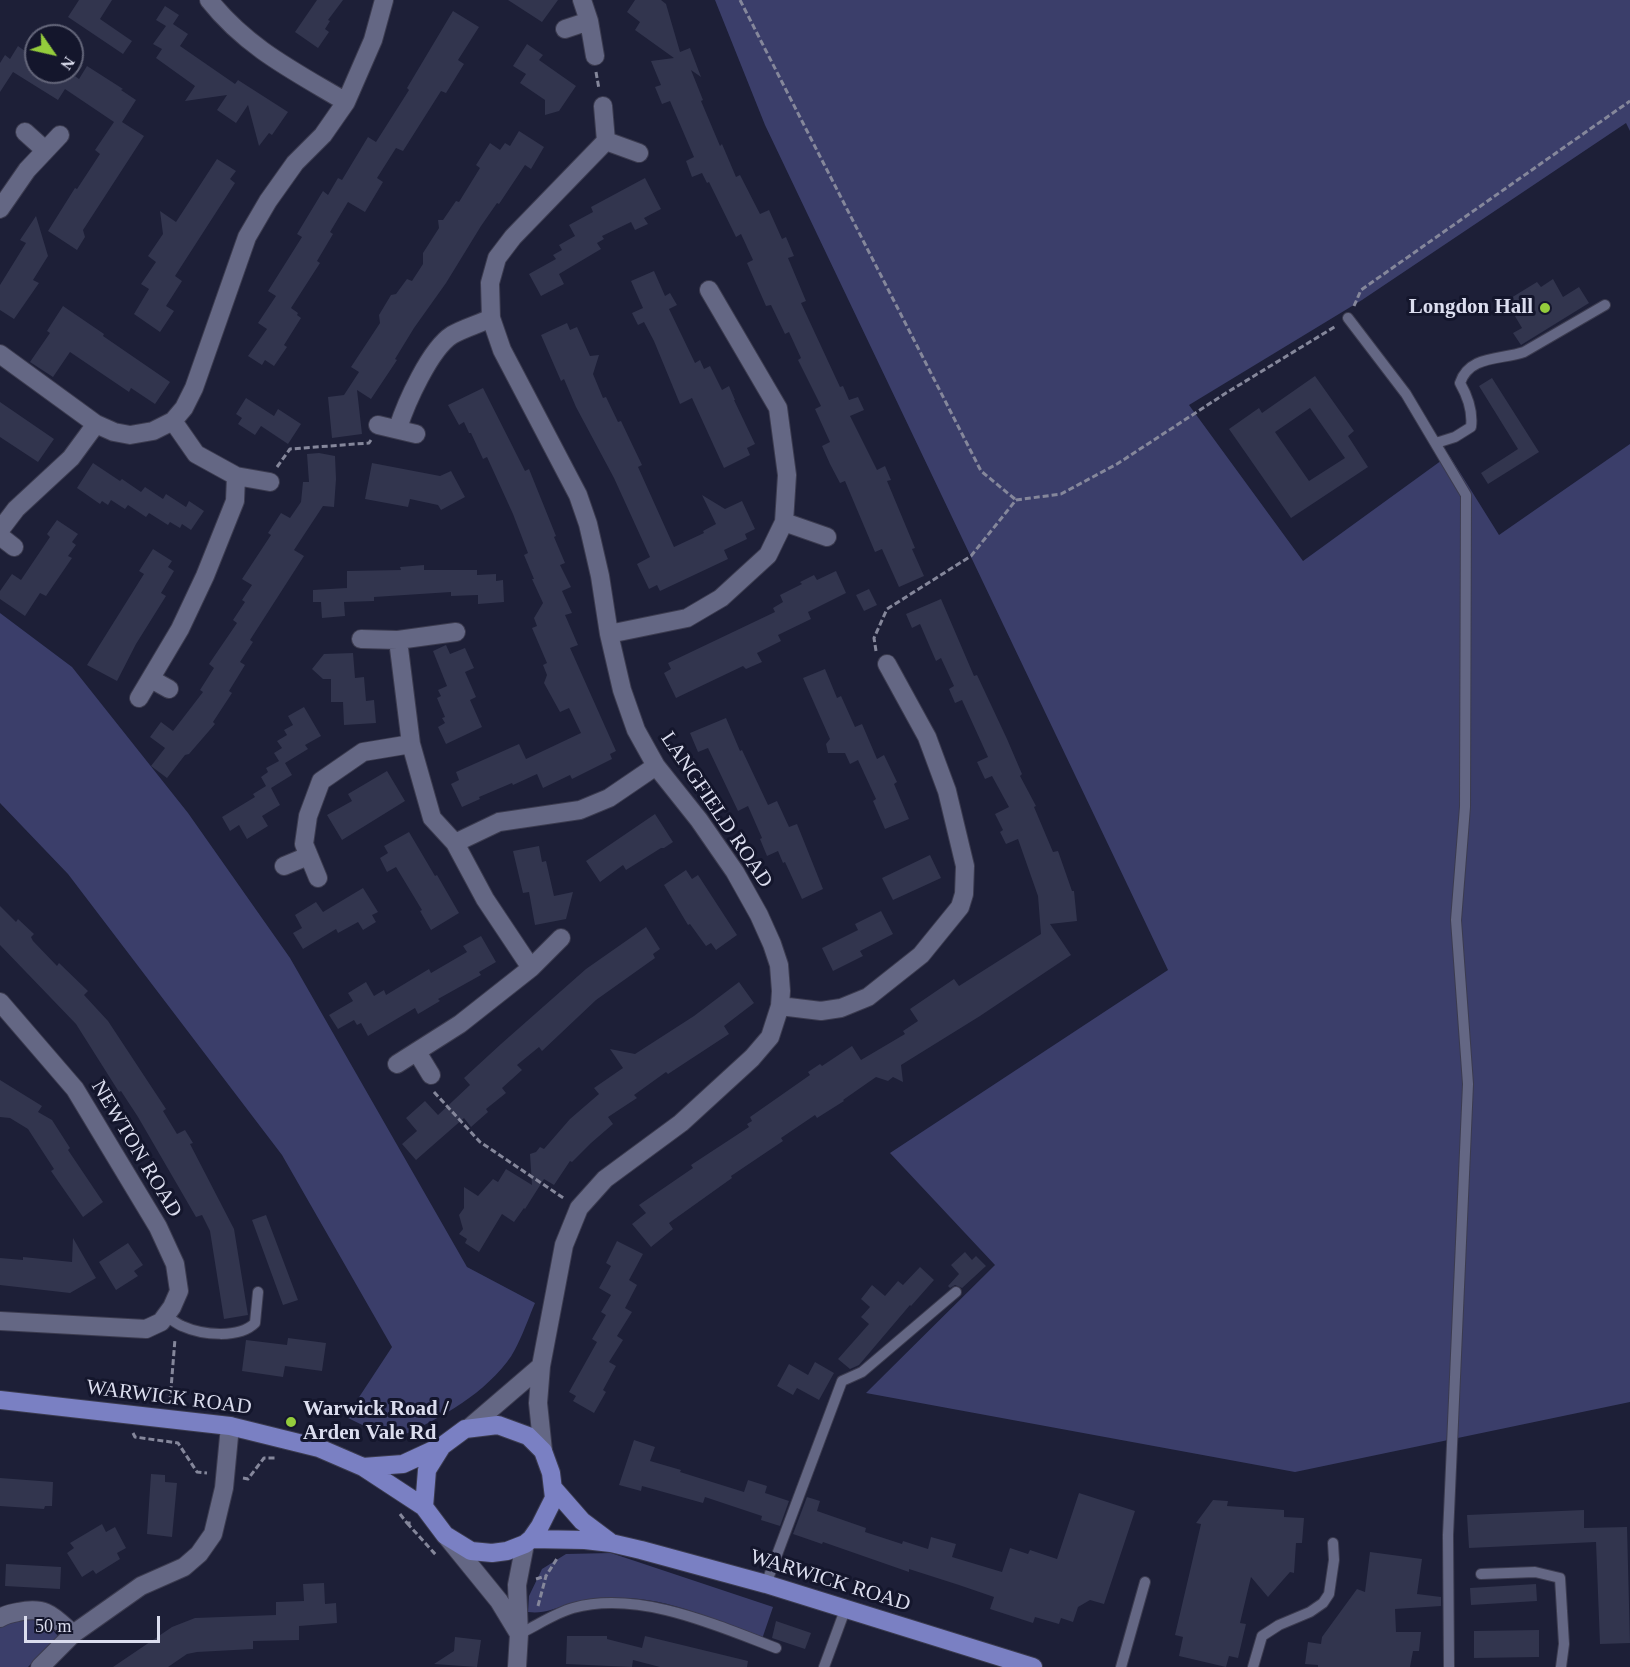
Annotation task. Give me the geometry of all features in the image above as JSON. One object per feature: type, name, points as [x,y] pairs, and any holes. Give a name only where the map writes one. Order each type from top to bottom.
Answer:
[{"type":"main road","name":"WARWICK ROAD","points":[[0,1400],[230,1426],[319,1448],[363,1467],[424,1507],[440,1529],[471,1551],[492,1553],[507,1551],[528,1541],[570,1540],[611,1543],[766,1584],[1033,1667]]},
{"type":"main road","points":[[470,1427],[498,1425],[528,1436],[543,1451]]},
{"type":"main road","name":"WARWICK ROAD","points":[[363,1467],[403,1464],[442,1446],[470,1427]]},
{"type":"main road","name":"WARWICK ROAD","points":[[424,1507],[427,1470],[442,1446]]},
{"type":"main road","name":"WARWICK ROAD","points":[[543,1451],[554,1489],[582,1521],[611,1543]]},
{"type":"main road","points":[[528,1541],[550,1509],[554,1489]]},
{"type":"street","points":[[209,0],[225,21],[258,50],[346,102]]},
{"type":"street","points":[[0,354],[96,424],[114,432],[130,435],[153,430],[173,421],[184,408],[194,388],[247,237],[268,201],[295,163],[323,135],[346,102],[373,40],[384,0]]},
{"type":"street","points":[[582,0],[589,21],[595,56]]},
{"type":"street","points":[[565,29],[589,21]]},
{"type":"street","points":[[603,106],[606,141],[639,153]]},
{"type":"street","points":[[25,132],[45,150]]},
{"type":"street","points":[[0,209],[27,170],[60,135]]},
{"type":"street","name":"LANGFIELD ROAD","points":[[543,1451],[538,1403],[541,1366],[564,1245],[579,1208],[605,1179],[681,1123],[752,1058],[770,1037],[780,1006],[781,980],[778,965],[759,915],[735,872],[699,820],[656,766],[636,730],[622,690],[609,634],[600,576],[588,524],[578,495],[502,350],[491,318],[490,283],[497,258],[513,237],[606,141]]},
{"type":"street","points":[[609,634],[687,618],[721,598],[768,555],[784,522],[787,475],[778,408],[709,290]]},
{"type":"street","points":[[398,428],[406,405],[439,346],[452,335],[491,318]]},
{"type":"street","points":[[173,421],[196,454],[236,476],[270,482]]},
{"type":"street","points":[[0,530],[16,509],[70,458],[96,424]]},
{"type":"street","points":[[378,425],[416,434]]},
{"type":"street","points":[[139,698],[180,629],[206,576],[235,501],[236,476]]},
{"type":"street","points":[[784,522],[827,537]]},
{"type":"street","points":[[361,639],[398,640],[456,632]]},
{"type":"street","points":[[398,640],[411,744],[432,818],[455,843],[485,899],[531,968]]},
{"type":"street","points":[[780,1006],[821,1011],[841,1008],[868,997],[921,955],[960,907],[964,894],[965,866],[947,791],[927,737],[887,664]]},
{"type":"street","points":[[151,679],[169,689]]},
{"type":"street","points":[[318,878],[304,844],[308,816],[321,781],[363,752],[411,744]]},
{"type":"street","points":[[455,843],[499,822],[580,810],[609,798],[656,766]]},
{"type":"street","points":[[284,866],[308,856]]},
{"type":"street","points":[[398,1064],[460,1024],[531,968],[561,938]]},
{"type":"street","name":"NEWTON ROAD","points":[[4,1012],[75,1089],[158,1227],[175,1264],[179,1291],[170,1319]]},
{"type":"street","points":[[417,1052],[432,1075]]},
{"type":"street","points":[[0,1321],[146,1329],[170,1319]]},
{"type":"street","points":[[470,1427],[541,1366]]},
{"type":"street","points":[[40,1667],[73,1634],[141,1586],[184,1567],[199,1554],[213,1534],[225,1476],[230,1426]]},
{"type":"street","points":[[440,1529],[499,1601],[519,1634]]},
{"type":"street","points":[[517,1667],[519,1634],[517,1585],[528,1541]]},
{"type":"street","points":[[0,1618],[6,1614],[33,1609],[48,1612],[73,1634]]},
{"type":"lane","points":[[1436,443],[1455,437],[1470,427],[1473,416],[1467,395],[1460,383],[1463,375],[1478,361],[1511,357],[1524,352],[1605,305]]},
{"type":"lane","points":[[1348,318],[1406,394],[1466,495],[1465,807],[1456,920],[1468,1084],[1448,1535],[1449,1667]]},
{"type":"lane","points":[[766,1584],[842,1382],[861,1372],[956,1292]]},
{"type":"lane","points":[[170,1319],[195,1331],[212,1333],[228,1333],[250,1328],[255,1323],[258,1314],[258,1293]]},
{"type":"lane","points":[[1253,1667],[1263,1636],[1279,1624],[1310,1612],[1323,1603],[1329,1594],[1334,1560],[1333,1543]]},
{"type":"lane","points":[[1481,1574],[1535,1572],[1560,1578],[1564,1644],[1562,1667]]},
{"type":"lane","points":[[1121,1667],[1144,1582]]},
{"type":"lane","points":[[519,1634],[573,1608],[620,1602],[653,1607],[704,1621],[776,1648]]},
{"type":"lane","points":[[824,1667],[845,1610]]},
{"type":"path","points":[[740,0],[981,471],[1016,500]]},
{"type":"path","points":[[595,56],[596,79],[603,106]]},
{"type":"path","points":[[887,664],[878,667],[874,638],[888,609],[971,556],[1016,500],[1061,494],[1117,464],[1348,318],[1361,290],[1630,101]]},
{"type":"path","points":[[270,482],[276,467],[290,449],[369,443],[378,425]]},
{"type":"path","points":[[432,1075],[431,1089],[480,1142],[579,1208]]},
{"type":"path","points":[[170,1319],[176,1330],[170,1403]]},
{"type":"path","points":[[120,1414],[135,1437],[178,1443],[197,1472],[248,1479],[264,1458],[283,1458]]},
{"type":"path","points":[[395,1507],[407,1523],[440,1529]]},
{"type":"path","points":[[537,1625],[538,1602],[546,1576],[570,1540]]},
{"type":"shaded area","points":[[715,0],[1630,0],[1630,131],[1626,123],[1362,300],[1189,405],[1303,561],[1449,455],[1499,535],[1630,444],[1630,1402],[1295,1472],[866,1393],[995,1265],[890,1153],[1168,970],[765,125]]},
{"type":"shaded area","points":[[0,613],[72,667],[188,813],[290,958],[467,1267],[535,1303],[519,1342],[507,1362],[483,1387],[440,1417],[393,1440],[346,1417],[392,1347],[282,1155],[68,874],[0,803]]},
{"type":"shaded area","points":[[611,1553],[773,1607],[762,1639],[685,1609],[645,1600],[599,1599],[543,1612],[528,1612],[529,1596],[542,1569],[566,1554]]},
{"type":"shaded area","points":[[41,1617],[58,1636],[28,1667],[0,1667],[0,1627],[21,1618]]},
{"type":"building","points":[[79,0],[112,0],[100,19],[132,41],[123,54],[84,28],[84,24],[78,24],[68,17]]},
{"type":"building","points":[[317,0],[343,0],[328,20],[330,21],[325,29],[329,32],[318,48],[295,32]]},
{"type":"building","points":[[508,0],[558,0],[542,22]]},
{"type":"building","points":[[635,0],[661,0],[666,4],[680,52],[690,48],[701,77],[691,70],[720,146],[722,144],[736,177],[740,175],[760,214],[769,210],[782,239],[786,237],[794,256],[788,258],[806,301],[801,303],[840,387],[843,386],[849,400],[858,397],[864,410],[850,416],[877,470],[885,466],[891,480],[887,481],[924,576],[899,587],[882,549],[875,552],[845,481],[840,483],[830,464],[822,446],[830,442],[815,409],[821,406],[798,360],[801,358],[789,332],[785,334],[771,305],[766,306],[747,263],[753,260],[741,234],[736,237],[709,182],[707,183],[702,173],[692,177],[686,161],[694,157],[670,101],[662,104],[655,87],[661,85],[651,61],[674,58],[635,30],[640,22],[627,12]]},
{"type":"building","points":[[165,6],[179,15],[173,24],[188,34],[180,46],[235,84],[238,80],[288,112],[272,135],[269,133],[259,146],[248,105],[236,123],[217,110],[227,95],[185,101],[195,86],[156,58],[162,49],[153,44],[166,26],[156,20]]},
{"type":"building","points":[[453,11],[479,27],[458,60],[464,64],[446,93],[441,91],[403,151],[396,148],[377,178],[383,182],[365,212],[348,202],[330,232],[333,234],[317,261],[320,263],[291,308],[301,318],[284,345],[287,347],[274,366],[265,360],[262,365],[248,356],[267,329],[258,323],[276,296],[268,291],[302,237],[297,234],[323,191],[328,195],[338,178],[342,180],[368,137],[376,142],[409,90],[407,88]]},
{"type":"building","points":[[527,44],[543,55],[539,60],[576,86],[559,111],[545,115],[545,100],[520,83],[526,74],[513,66]]},
{"type":"building","points":[[18,46],[24,50],[24,79],[13,72],[0,92],[0,63],[5,55],[10,59]]},
{"type":"building","points":[[87,66],[136,100],[122,122],[144,136],[83,230],[85,237],[77,250],[48,231],[100,154],[95,150],[114,122],[65,89],[58,100],[32,84],[84,84],[84,71]]},
{"type":"building","points":[[519,131],[544,147],[531,169],[525,165],[481,226],[446,283],[414,328],[395,359],[397,360],[371,399],[357,390],[362,434],[332,438],[328,397],[344,395],[359,372],[351,367],[380,323],[379,315],[391,295],[396,294],[407,279],[412,281],[423,264],[423,253],[439,228],[438,220],[443,220],[456,201],[459,202],[480,168],[476,165],[490,143],[500,150],[505,143],[510,146]]},
{"type":"building","points":[[217,159],[236,171],[230,179],[235,183],[175,276],[182,281],[166,306],[174,311],[160,332],[134,314],[149,289],[141,284],[156,262],[148,256],[163,234],[160,211],[176,222]]},
{"type":"building","points":[[645,178],[661,209],[644,218],[648,224],[635,230],[631,222],[602,236],[604,239],[597,243],[601,249],[559,274],[564,284],[541,296],[529,274],[556,259],[553,255],[562,250],[559,245],[575,236],[569,225],[593,212],[591,207]]},
{"type":"building","points":[[36,216],[48,256],[33,280],[39,283],[14,319],[0,310],[0,285],[26,243],[20,240]]},
{"type":"building","points":[[654,271],[665,296],[670,293],[677,305],[669,309],[695,363],[700,360],[704,369],[710,366],[722,390],[729,386],[755,444],[747,448],[750,455],[724,468],[692,398],[680,404],[644,322],[638,325],[632,313],[643,308],[631,281]]},
{"type":"building","name":"Longdon Hall","points":[[1553,279],[1563,297],[1579,287],[1589,303],[1521,345],[1513,333],[1522,328],[1506,301],[1537,282],[1541,287]]},
{"type":"building","points":[[63,306],[170,382],[155,404],[131,388],[129,392],[70,352],[53,377],[30,362],[50,333],[47,331]]},
{"type":"building","points":[[567,323],[570,330],[577,327],[590,356],[599,355],[593,374],[603,398],[606,397],[618,422],[621,421],[642,465],[638,467],[674,547],[704,533],[703,531],[716,524],[702,495],[725,509],[742,501],[755,529],[745,534],[747,539],[724,550],[728,559],[660,591],[657,585],[649,589],[637,564],[650,557],[614,478],[576,407],[564,379],[561,381],[541,335]]},
{"type":"building","points":[[1315,376],[1354,431],[1348,436],[1368,467],[1291,518],[1229,429],[1259,408],[1262,413]],"holes":[[[1310,408],[1345,458],[1309,481],[1275,432]]]},
{"type":"building","points":[[1492,378],[1539,452],[1488,484],[1481,473],[1518,449],[1479,386]]},
{"type":"building","points":[[483,388],[525,471],[529,469],[556,536],[554,537],[565,563],[560,565],[571,587],[562,591],[572,613],[565,615],[578,645],[570,648],[616,751],[610,754],[612,759],[572,779],[570,775],[543,788],[537,774],[479,797],[480,799],[462,807],[451,784],[459,780],[456,772],[519,744],[526,759],[581,733],[569,708],[560,712],[544,683],[547,675],[543,665],[547,663],[532,628],[537,626],[534,618],[543,603],[532,579],[534,579],[524,555],[528,553],[513,514],[487,457],[483,459],[464,422],[459,425],[448,405]]},
{"type":"building","points":[[246,398],[274,416],[278,409],[301,424],[288,444],[261,426],[255,435],[238,424],[242,418],[236,414]]},
{"type":"building","points":[[0,402],[54,439],[38,462],[0,437]]},
{"type":"building","points":[[319,453],[335,456],[334,507],[323,506],[294,550],[304,556],[250,640],[253,642],[240,662],[245,665],[229,691],[232,693],[213,722],[215,724],[189,754],[185,755],[167,778],[151,766],[165,748],[150,737],[161,722],[173,731],[203,692],[200,690],[214,668],[209,664],[237,623],[233,620],[245,602],[242,600],[252,585],[242,579],[271,535],[268,533],[281,513],[290,518],[301,502],[303,482],[309,482],[307,454]]},
{"type":"building","points":[[93,463],[141,492],[145,487],[163,499],[166,494],[186,507],[189,501],[204,511],[191,530],[182,524],[180,528],[170,522],[168,525],[149,513],[146,517],[128,505],[125,509],[111,500],[108,505],[102,501],[100,504],[77,488]]},
{"type":"building","points":[[372,463],[440,476],[451,471],[465,497],[441,510],[438,505],[410,499],[408,507],[365,499]]},
{"type":"building","points":[[57,520],[78,534],[72,542],[76,545],[68,556],[72,558],[46,596],[40,593],[25,616],[0,599],[0,591],[12,574],[21,580],[50,537],[47,534]]},
{"type":"building","points":[[153,549],[172,561],[168,567],[174,571],[161,593],[166,596],[136,644],[117,681],[87,665],[144,574],[139,571]]},
{"type":"building","points":[[424,565],[424,570],[477,570],[477,575],[496,574],[496,581],[503,580],[504,602],[478,604],[478,595],[451,596],[451,592],[374,597],[374,601],[344,602],[345,616],[322,618],[321,602],[313,602],[313,590],[347,588],[347,571],[401,570],[400,567]]},
{"type":"building","points":[[836,571],[846,593],[808,612],[811,619],[778,635],[781,641],[757,653],[762,662],[746,669],[743,666],[676,698],[664,673],[671,669],[668,663],[775,612],[773,608],[783,602],[780,595],[802,584],[800,582],[814,575],[817,580]]},
{"type":"building","points":[[869,589],[877,605],[864,611],[856,595]]},
{"type":"building","points":[[941,599],[974,676],[977,675],[1007,739],[1022,774],[1020,776],[1036,806],[1034,807],[1053,852],[1058,851],[1072,891],[1074,891],[1077,921],[1050,924],[1071,955],[901,1065],[903,1082],[893,1077],[888,1081],[876,1077],[844,1101],[817,1118],[815,1115],[781,1138],[783,1141],[731,1176],[732,1178],[669,1223],[673,1229],[651,1247],[632,1224],[646,1213],[639,1205],[693,1168],[691,1165],[749,1127],[747,1124],[752,1121],[750,1117],[810,1075],[808,1072],[820,1064],[822,1066],[852,1046],[861,1060],[905,1034],[903,1031],[918,1021],[910,1009],[954,979],[959,986],[1041,934],[1038,896],[1018,839],[1006,844],[1000,832],[1003,830],[995,814],[1009,807],[992,776],[985,779],[977,762],[988,757],[962,700],[955,703],[949,689],[954,686],[941,658],[936,661],[920,624],[912,628],[906,614]]},
{"type":"building","points":[[446,645],[450,654],[465,648],[474,668],[465,672],[476,697],[470,700],[482,727],[446,744],[438,727],[445,723],[442,718],[445,717],[437,698],[441,696],[438,690],[447,686],[433,651]]},
{"type":"building","points":[[353,653],[355,678],[364,677],[366,701],[374,700],[376,723],[344,725],[343,702],[331,702],[331,679],[323,679],[312,669],[324,654]]},
{"type":"building","points":[[825,669],[837,698],[841,696],[855,727],[862,724],[877,759],[884,755],[897,782],[894,784],[909,819],[885,829],[873,801],[876,799],[858,760],[850,764],[845,753],[828,753],[826,744],[830,739],[803,678]]},
{"type":"building","points":[[304,707],[321,736],[305,745],[308,749],[285,763],[292,775],[271,788],[280,805],[262,816],[268,826],[247,839],[239,825],[230,831],[222,817],[255,797],[253,794],[266,786],[261,777],[268,772],[266,768],[279,761],[274,753],[282,748],[277,741],[287,735],[284,730],[293,725],[288,716]]},
{"type":"building","points":[[726,718],[768,805],[777,801],[789,827],[797,824],[823,889],[802,899],[778,851],[767,856],[748,806],[738,811],[708,748],[698,752],[690,733]]},
{"type":"building","points":[[387,771],[405,801],[342,840],[327,815],[352,801],[348,794]]},
{"type":"building","points":[[655,814],[673,842],[626,870],[623,865],[600,882],[586,861]]},
{"type":"building","points":[[409,832],[459,913],[431,930],[420,911],[422,910],[396,867],[387,872],[380,858],[388,853],[384,846]]},
{"type":"building","points":[[539,846],[542,862],[546,861],[554,896],[573,892],[566,919],[535,925],[529,892],[523,893],[513,851]]},
{"type":"building","points":[[930,855],[941,878],[893,900],[882,878]]},
{"type":"building","points":[[686,870],[692,879],[698,875],[737,935],[716,950],[711,943],[706,946],[690,924],[688,925],[664,885]]},
{"type":"building","points":[[363,888],[378,912],[372,915],[376,922],[363,930],[358,922],[338,933],[336,929],[303,949],[293,933],[302,928],[295,915],[316,902],[323,912]]},
{"type":"building","points":[[0,906],[16,922],[18,919],[34,934],[31,937],[33,941],[57,966],[59,963],[88,991],[84,995],[108,1021],[166,1109],[163,1111],[177,1134],[185,1130],[193,1143],[190,1144],[234,1229],[248,1315],[224,1319],[210,1231],[202,1215],[196,1217],[138,1117],[121,1091],[119,1092],[76,1024],[0,945]]},
{"type":"building","points":[[881,911],[893,934],[860,951],[863,956],[833,971],[822,948],[858,930],[855,924]]},
{"type":"building","points":[[646,927],[660,949],[653,954],[655,958],[596,1000],[542,1051],[539,1047],[517,1065],[522,1070],[502,1088],[506,1093],[486,1109],[488,1112],[471,1127],[464,1118],[416,1160],[402,1144],[417,1131],[406,1118],[425,1101],[438,1115],[470,1085],[464,1078],[501,1044],[586,969]]},
{"type":"building","points":[[481,936],[496,962],[479,972],[481,975],[438,999],[440,1001],[418,1014],[415,1008],[368,1036],[361,1023],[357,1025],[354,1020],[338,1029],[329,1015],[353,1001],[348,993],[366,982],[374,996],[384,990],[386,995],[429,969],[431,973],[467,952],[463,946]]},
{"type":"building","points":[[739,982],[754,1003],[724,1026],[729,1034],[668,1074],[666,1072],[634,1095],[637,1098],[608,1117],[613,1124],[572,1162],[570,1161],[554,1185],[544,1179],[514,1222],[502,1214],[479,1252],[465,1243],[467,1239],[459,1234],[463,1229],[459,1215],[464,1208],[464,1187],[478,1196],[493,1179],[498,1182],[506,1169],[532,1185],[530,1154],[536,1152],[540,1147],[544,1149],[570,1119],[599,1094],[594,1088],[623,1068],[610,1049],[635,1054],[694,1016]]},
{"type":"building","points":[[0,1080],[42,1106],[38,1112],[52,1120],[70,1148],[68,1150],[103,1202],[83,1217],[51,1171],[54,1169],[28,1129],[10,1118],[0,1117]]},
{"type":"building","points":[[266,1215],[298,1300],[283,1305],[252,1220]]},
{"type":"building","points":[[73,1238],[96,1278],[70,1293],[0,1285],[0,1258],[23,1260],[23,1257],[72,1262]]},
{"type":"building","points":[[617,1241],[643,1254],[629,1280],[637,1285],[625,1308],[632,1312],[617,1336],[623,1340],[609,1362],[616,1366],[603,1390],[606,1392],[594,1413],[573,1401],[576,1396],[569,1392],[597,1342],[592,1339],[606,1315],[601,1312],[611,1295],[599,1288],[611,1266],[606,1263]]},
{"type":"building","points":[[128,1243],[143,1265],[134,1271],[138,1276],[116,1290],[99,1262]]},
{"type":"building","points":[[965,1252],[972,1260],[976,1256],[986,1266],[962,1288],[955,1285],[950,1288],[948,1286],[959,1274],[951,1265]]},
{"type":"building","points":[[920,1267],[934,1280],[859,1365],[850,1369],[838,1359],[869,1324],[861,1317],[870,1307],[861,1299],[872,1285],[885,1296],[898,1281],[903,1285]]},
{"type":"building","points":[[288,1338],[326,1343],[322,1371],[285,1366],[283,1377],[242,1371],[246,1340],[287,1345]]},
{"type":"building","points":[[815,1362],[834,1373],[819,1400],[797,1388],[793,1395],[777,1386],[789,1364],[808,1375]]},
{"type":"building","points":[[634,1440],[655,1447],[650,1461],[681,1470],[680,1472],[744,1492],[748,1480],[767,1486],[765,1493],[789,1501],[780,1526],[761,1520],[762,1516],[705,1497],[703,1503],[642,1486],[641,1491],[619,1485]]},
{"type":"building","points":[[151,1474],[165,1475],[165,1482],[177,1483],[172,1537],[147,1534]]},
{"type":"building","points":[[0,1478],[53,1482],[52,1506],[45,1506],[44,1509],[0,1506]]},
{"type":"building","points":[[1079,1493],[1135,1511],[1104,1604],[1090,1600],[1078,1607],[1073,1622],[1061,1618],[1059,1624],[1035,1617],[1033,1623],[990,1609],[994,1597],[793,1534],[807,1497],[820,1501],[817,1511],[866,1528],[865,1532],[902,1544],[903,1541],[928,1549],[931,1537],[956,1544],[952,1557],[1002,1572],[1010,1548],[1028,1554],[1030,1550],[1057,1559]]},
{"type":"building","points":[[1213,1500],[1228,1501],[1227,1506],[1284,1510],[1284,1517],[1304,1518],[1302,1543],[1296,1543],[1294,1573],[1290,1572],[1268,1597],[1251,1577],[1240,1623],[1246,1624],[1238,1658],[1229,1656],[1226,1667],[1179,1656],[1183,1637],[1175,1635],[1201,1524],[1196,1523]]},
{"type":"building","points":[[1584,1510],[1584,1528],[1627,1527],[1630,1643],[1600,1644],[1596,1542],[1469,1548],[1467,1515]]},
{"type":"building","points":[[102,1524],[106,1532],[115,1527],[126,1548],[117,1553],[120,1559],[96,1574],[93,1570],[82,1577],[67,1553],[74,1548],[70,1543]]},
{"type":"building","points":[[1370,1552],[1422,1559],[1417,1594],[1441,1597],[1441,1606],[1395,1609],[1396,1632],[1421,1632],[1419,1651],[1413,1651],[1410,1667],[1318,1667],[1318,1665],[1305,1664],[1308,1642],[1321,1644],[1322,1637],[1357,1589],[1365,1592]]},
{"type":"building","points":[[6,1564],[61,1567],[60,1589],[5,1586]]},
{"type":"building","points":[[324,1583],[325,1604],[336,1603],[337,1623],[299,1626],[299,1640],[253,1641],[253,1649],[187,1654],[168,1667],[113,1667],[172,1627],[195,1618],[276,1615],[276,1602],[304,1601],[303,1584]]},
{"type":"building","points":[[1536,1584],[1537,1601],[1471,1605],[1470,1588]]},
{"type":"building","points":[[776,1621],[811,1633],[805,1649],[772,1638]]},
{"type":"building","points":[[1539,1630],[1539,1657],[1474,1658],[1474,1631]]},
{"type":"building","points":[[567,1636],[607,1636],[607,1639],[642,1648],[645,1636],[748,1661],[747,1667],[660,1667],[633,1660],[632,1667],[566,1664]]},
{"type":"building","points":[[455,1637],[481,1640],[477,1667],[434,1664],[454,1651]]},
{"type":"place","name":"Longdon Hall","points":[[1545,308]]},
{"type":"place","name":"Warwick Road / Arden Vale Rd","points":[[291,1422]]}]
